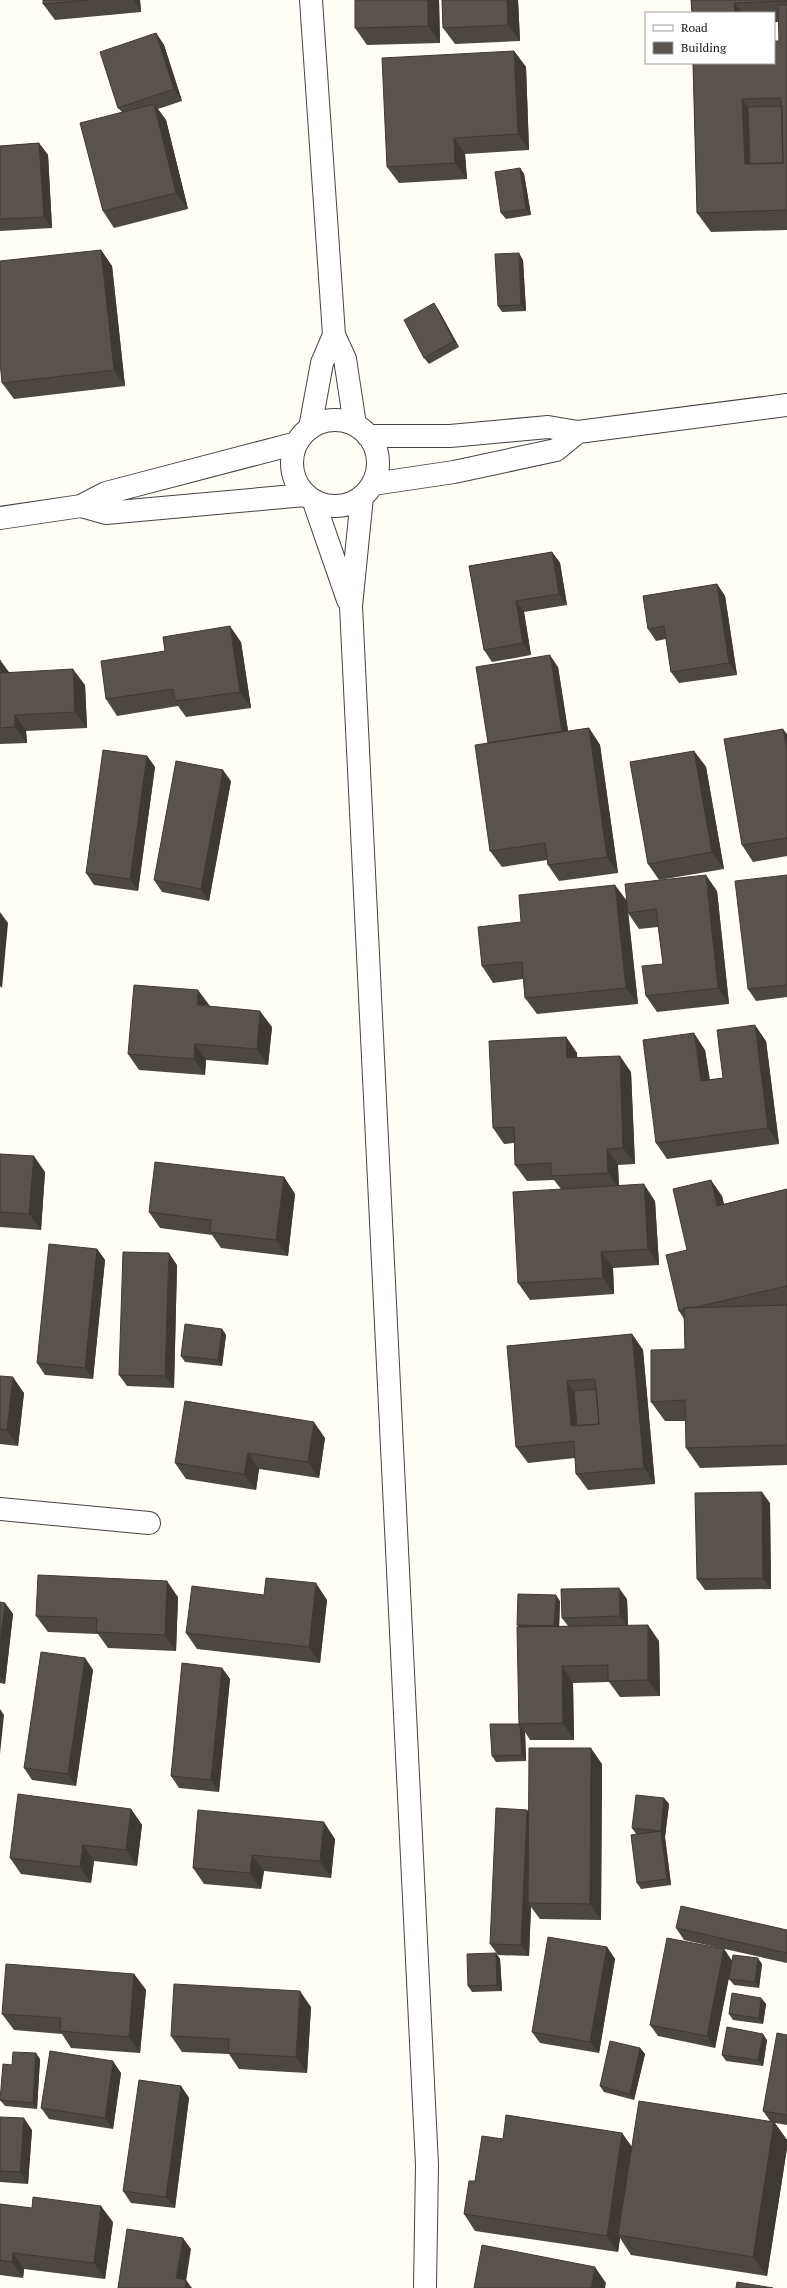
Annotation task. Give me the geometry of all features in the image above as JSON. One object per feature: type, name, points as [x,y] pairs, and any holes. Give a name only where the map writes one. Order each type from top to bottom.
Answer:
[{"type":"street","points":[[311,0],[334,335],[345,359],[362,430],[376,451],[378,468],[368,490],[351,606],[427,2165],[425,2288]]},
{"type":"street","points":[[334,335],[322,363],[304,435],[292,457],[292,471],[297,484],[310,499],[351,606]]},
{"type":"street","points":[[0,518],[81,506],[106,493],[304,435],[325,422],[340,420],[362,430],[450,436],[548,427],[578,432],[787,405]]},
{"type":"street","points":[[81,506],[106,513],[310,499],[331,507],[348,505],[368,490],[556,450],[578,432]]},
{"type":"street","points":[[0,1509],[149,1523]]},
{"type":"building","points":[[43,0],[90,0],[43,4]]},
{"type":"building","points":[[355,0],[428,0],[428,26],[355,28]]},
{"type":"building","points":[[442,0],[507,0],[508,25],[443,28]]},
{"type":"building","points":[[691,0],[787,0],[734,3],[735,12],[692,12]]},
{"type":"building","points":[[778,5],[787,5],[787,210],[697,213],[693,64],[775,64],[775,41],[779,41]],"holes":[[[781,98],[783,163],[745,164],[742,99]]]},
{"type":"building","points":[[156,33],[174,89],[118,108],[100,52]]},
{"type":"building","points":[[514,51],[518,134],[454,138],[455,163],[387,167],[382,58]]},
{"type":"building","points":[[154,104],[176,193],[103,211],[80,123]]},
{"type":"building","points":[[782,106],[783,163],[750,164],[748,107]]},
{"type":"building","points":[[39,143],[44,217],[0,219],[0,146]]},
{"type":"building","points":[[520,168],[526,209],[501,213],[495,172]]},
{"type":"building","points":[[101,250],[114,370],[2,383],[0,362],[0,261]]},
{"type":"building","points":[[519,253],[521,305],[498,306],[495,254]]},
{"type":"building","points":[[434,303],[454,341],[424,358],[404,320]]},
{"type":"building","points":[[552,552],[559,594],[516,601],[523,643],[484,650],[469,566]]},
{"type":"building","points":[[717,584],[729,663],[671,672],[664,626],[648,629],[643,596]]},
{"type":"building","points":[[230,626],[240,692],[175,701],[173,689],[106,699],[101,661],[165,651],[163,637]]},
{"type":"building","points":[[550,655],[562,731],[488,743],[476,667]]},
{"type":"building","points":[[0,660],[1,673],[73,669],[75,712],[15,715],[15,727],[0,728]]},
{"type":"building","points":[[589,728],[607,857],[548,865],[545,843],[490,851],[475,745]]},
{"type":"building","points":[[783,729],[787,750],[787,838],[742,845],[724,739]]},
{"type":"building","points":[[103,750],[147,756],[130,879],[86,873]]},
{"type":"building","points":[[694,751],[712,852],[648,864],[630,762]]},
{"type":"building","points":[[176,761],[223,770],[201,889],[154,880]]},
{"type":"building","points":[[706,875],[718,988],[646,996],[642,966],[663,964],[656,909],[628,913],[625,884]]},
{"type":"building","points":[[787,875],[787,985],[748,989],[735,881]]},
{"type":"building","points":[[615,885],[626,988],[525,998],[522,962],[482,966],[478,927],[521,922],[519,895]]},
{"type":"building","points":[[134,985],[198,990],[197,1005],[260,1011],[257,1049],[195,1044],[194,1059],[128,1054]]},
{"type":"building","points":[[755,1025],[768,1128],[656,1143],[643,1040],[694,1033],[701,1081],[723,1078],[717,1030]]},
{"type":"building","points":[[566,1037],[567,1058],[620,1056],[623,1148],[607,1149],[608,1173],[551,1176],[551,1163],[515,1165],[514,1127],[493,1128],[489,1041]]},
{"type":"building","points":[[0,1154],[34,1156],[29,1214],[0,1212]]},
{"type":"building","points":[[155,1162],[284,1177],[276,1240],[210,1232],[211,1220],[149,1212]]},
{"type":"building","points":[[711,1180],[717,1206],[787,1189],[787,1286],[696,1307],[684,1308],[684,1310],[679,1311],[666,1255],[687,1250],[673,1189]]},
{"type":"building","points":[[644,1184],[648,1249],[601,1252],[603,1278],[518,1283],[513,1192]]},
{"type":"building","points":[[49,1244],[97,1249],[85,1368],[37,1363]]},
{"type":"building","points":[[123,1252],[169,1253],[165,1376],[119,1375]]},
{"type":"building","points":[[787,1305],[787,1445],[686,1448],[685,1400],[651,1402],[651,1350],[685,1349],[684,1308]]},
{"type":"building","points":[[185,1324],[222,1329],[218,1360],[181,1356]]},
{"type":"building","points":[[632,1334],[644,1468],[576,1474],[574,1441],[516,1447],[507,1346]],"holes":[[[595,1379],[599,1424],[571,1426],[567,1381]]]},
{"type":"building","points":[[0,1376],[13,1377],[7,1430],[0,1429]]},
{"type":"building","points":[[596,1389],[599,1424],[577,1426],[574,1391]]},
{"type":"building","points":[[185,1401],[314,1422],[308,1462],[248,1453],[244,1474],[175,1463]]},
{"type":"building","points":[[762,1492],[763,1578],[697,1579],[695,1493]]},
{"type":"building","points":[[38,1575],[167,1581],[165,1635],[96,1632],[97,1618],[36,1616]]},
{"type":"building","points":[[266,1578],[316,1583],[309,1647],[186,1633],[192,1586],[264,1595]]},
{"type":"building","points":[[619,1588],[620,1616],[562,1618],[561,1589]]},
{"type":"building","points":[[518,1594],[556,1595],[554,1626],[517,1625]]},
{"type":"building","points":[[0,1602],[5,1603],[0,1645]]},
{"type":"building","points":[[648,1625],[648,1680],[608,1681],[608,1665],[562,1666],[563,1723],[519,1724],[517,1627]]},
{"type":"building","points":[[41,1652],[85,1658],[68,1774],[24,1768]]},
{"type":"building","points":[[182,1663],[222,1668],[211,1780],[171,1776]]},
{"type":"building","points":[[490,1724],[519,1724],[522,1755],[492,1756]]},
{"type":"building","points":[[529,1748],[591,1748],[590,1904],[528,1903]]},
{"type":"building","points":[[18,1794],[131,1809],[126,1850],[83,1845],[80,1867],[10,1858]]},
{"type":"building","points":[[636,1795],[664,1798],[661,1831],[632,1828]]},
{"type":"building","points":[[496,1808],[527,1810],[521,1945],[490,1944]]},
{"type":"building","points":[[198,1810],[324,1822],[320,1861],[252,1855],[250,1873],[193,1868]]},
{"type":"building","points":[[661,1831],[667,1879],[637,1883],[631,1835]]},
{"type":"building","points":[[681,1906],[787,1930],[787,1953],[676,1928]]},
{"type":"building","points":[[548,1937],[607,1947],[590,2042],[532,2032]]},
{"type":"building","points":[[667,1938],[724,1949],[707,2036],[650,2025]]},
{"type":"building","points":[[496,1953],[497,1985],[468,1986],[467,1954]]},
{"type":"building","points":[[733,1955],[758,1958],[755,1982],[729,1979]]},
{"type":"building","points":[[6,1964],[134,1974],[129,2037],[60,2031],[61,2018],[2,2014]]},
{"type":"building","points":[[174,1984],[300,1991],[296,2057],[228,2053],[229,2039],[171,2036]]},
{"type":"building","points":[[732,1993],[761,1998],[759,2018],[729,2014]]},
{"type":"building","points":[[727,2027],[763,2034],[758,2060],[722,2055]]},
{"type":"building","points":[[777,2033],[787,2035],[787,2115],[763,2111]]},
{"type":"building","points":[[610,2041],[640,2048],[630,2094],[600,2086]]},
{"type":"building","points":[[50,2051],[113,2061],[105,2118],[41,2108]]},
{"type":"building","points":[[13,2052],[36,2053],[33,2103],[0,2100],[3,2064],[12,2065]]},
{"type":"building","points":[[139,2080],[181,2086],[166,2197],[123,2191]]},
{"type":"building","points":[[639,2101],[774,2122],[753,2257],[618,2235]]},
{"type":"building","points":[[506,2115],[622,2133],[607,2236],[464,2214],[469,2181],[475,2181],[482,2136],[503,2139]]},
{"type":"building","points":[[0,2117],[24,2118],[20,2172],[0,2171]]},
{"type":"building","points":[[33,2197],[101,2206],[94,2263],[13,2253],[12,2262],[0,2260],[0,2204],[32,2208]]},
{"type":"building","points":[[127,2229],[183,2238],[176,2278],[186,2280],[185,2288],[118,2288]]},
{"type":"building","points":[[482,2245],[595,2267],[591,2288],[474,2288]]},
{"type":"building","points":[[737,2282],[773,2288],[736,2288]]}]
